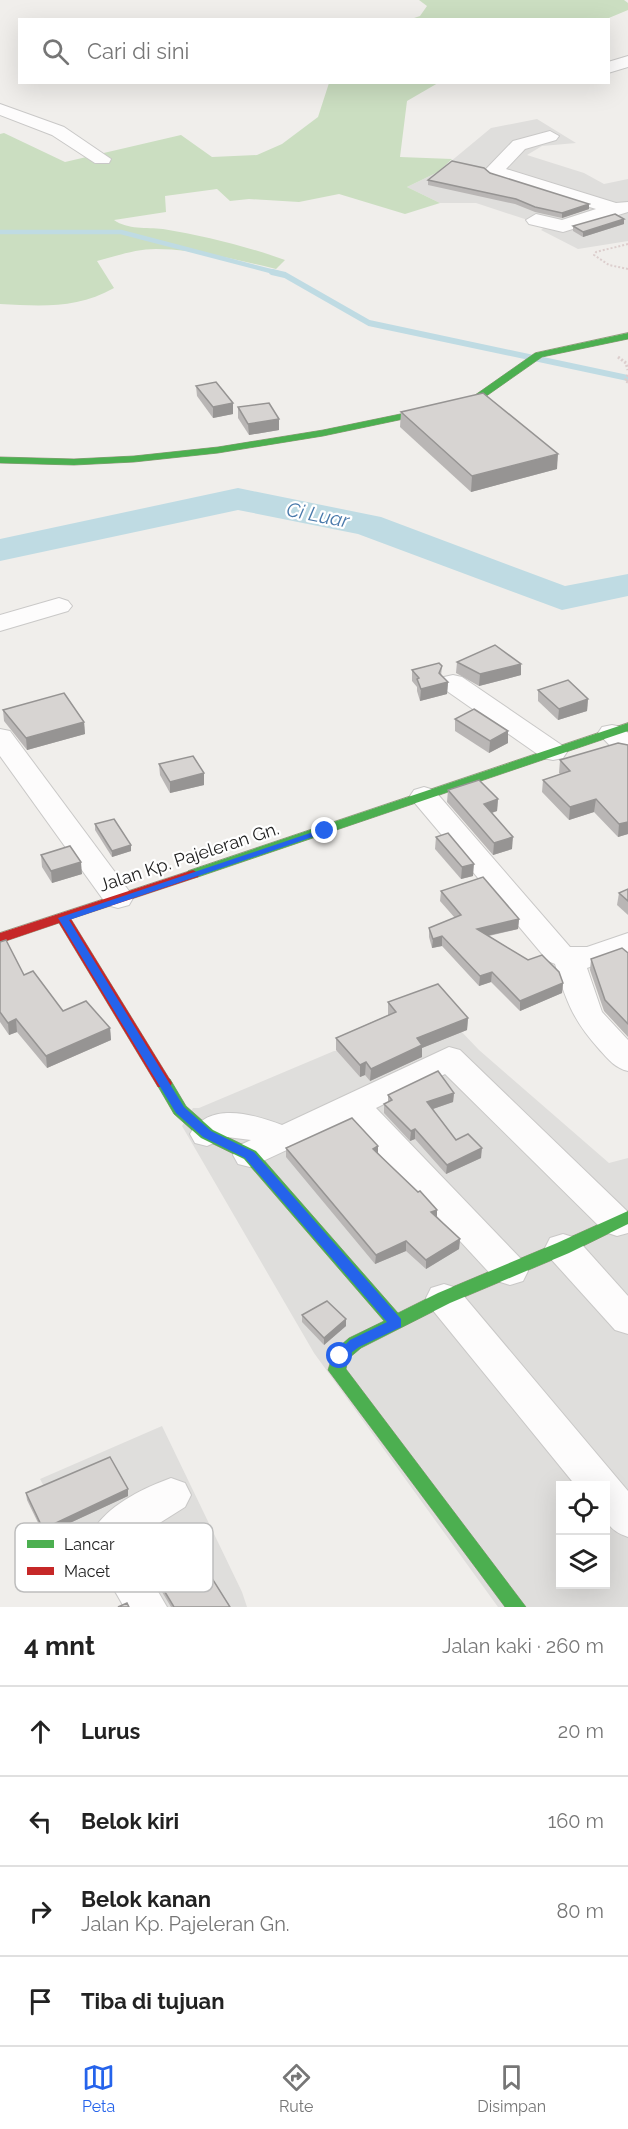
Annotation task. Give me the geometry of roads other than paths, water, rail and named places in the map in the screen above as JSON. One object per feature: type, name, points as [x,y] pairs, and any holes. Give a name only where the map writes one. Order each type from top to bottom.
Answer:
[{"type":"street","points":[[0,109],[58,131],[102,159]]},
{"type":"street","points":[[550,136],[519,144],[495,169],[497,172],[622,207]]},
{"type":"street","points":[[536,220],[563,226],[622,207]]},
{"type":"street","points":[[0,460],[74,462],[134,459],[210,451],[323,433],[471,402],[539,355],[628,336]]},
{"type":"street","points":[[0,623],[59,606]]},
{"type":"street","points":[[453,683],[553,752]]},
{"type":"street","name":"Jalan Kp. Pajeleran Gn.","points":[[0,938],[325,831],[553,752],[623,736]]},
{"type":"street","points":[[0,737],[118,898]]},
{"type":"street","points":[[424,796],[559,954],[569,960],[583,1006],[590,1018],[628,1060]]},
{"type":"street","points":[[63,918],[180,1110],[207,1134],[250,1155],[396,1323]]},
{"type":"street","points":[[569,960],[628,943]]},
{"type":"street","points":[[250,1155],[449,1058],[623,1220],[444,1298],[355,1343],[340,1356],[337,1370],[516,1607]]},
{"type":"street","points":[[353,1105],[510,1271]]},
{"type":"street","points":[[207,1134],[216,1125],[231,1124],[249,1126],[283,1139]]},
{"type":"street","points":[[563,1248],[628,1320]]},
{"type":"street","points":[[444,1298],[597,1481]]},
{"type":"street","points":[[123,1523],[171,1495]]},
{"type":"street","points":[[610,1497],[628,1520]]},
{"type":"street","points":[[137,1592],[146,1607]]},
{"type":"waterway","points":[[0,232],[121,232],[278,273]]},
{"type":"waterway","points":[[272,272],[285,275],[369,323],[628,378]]},
{"type":"waterway","name":"Ci Luar","points":[[0,550],[238,499],[368,525],[562,598],[628,585]]}]
